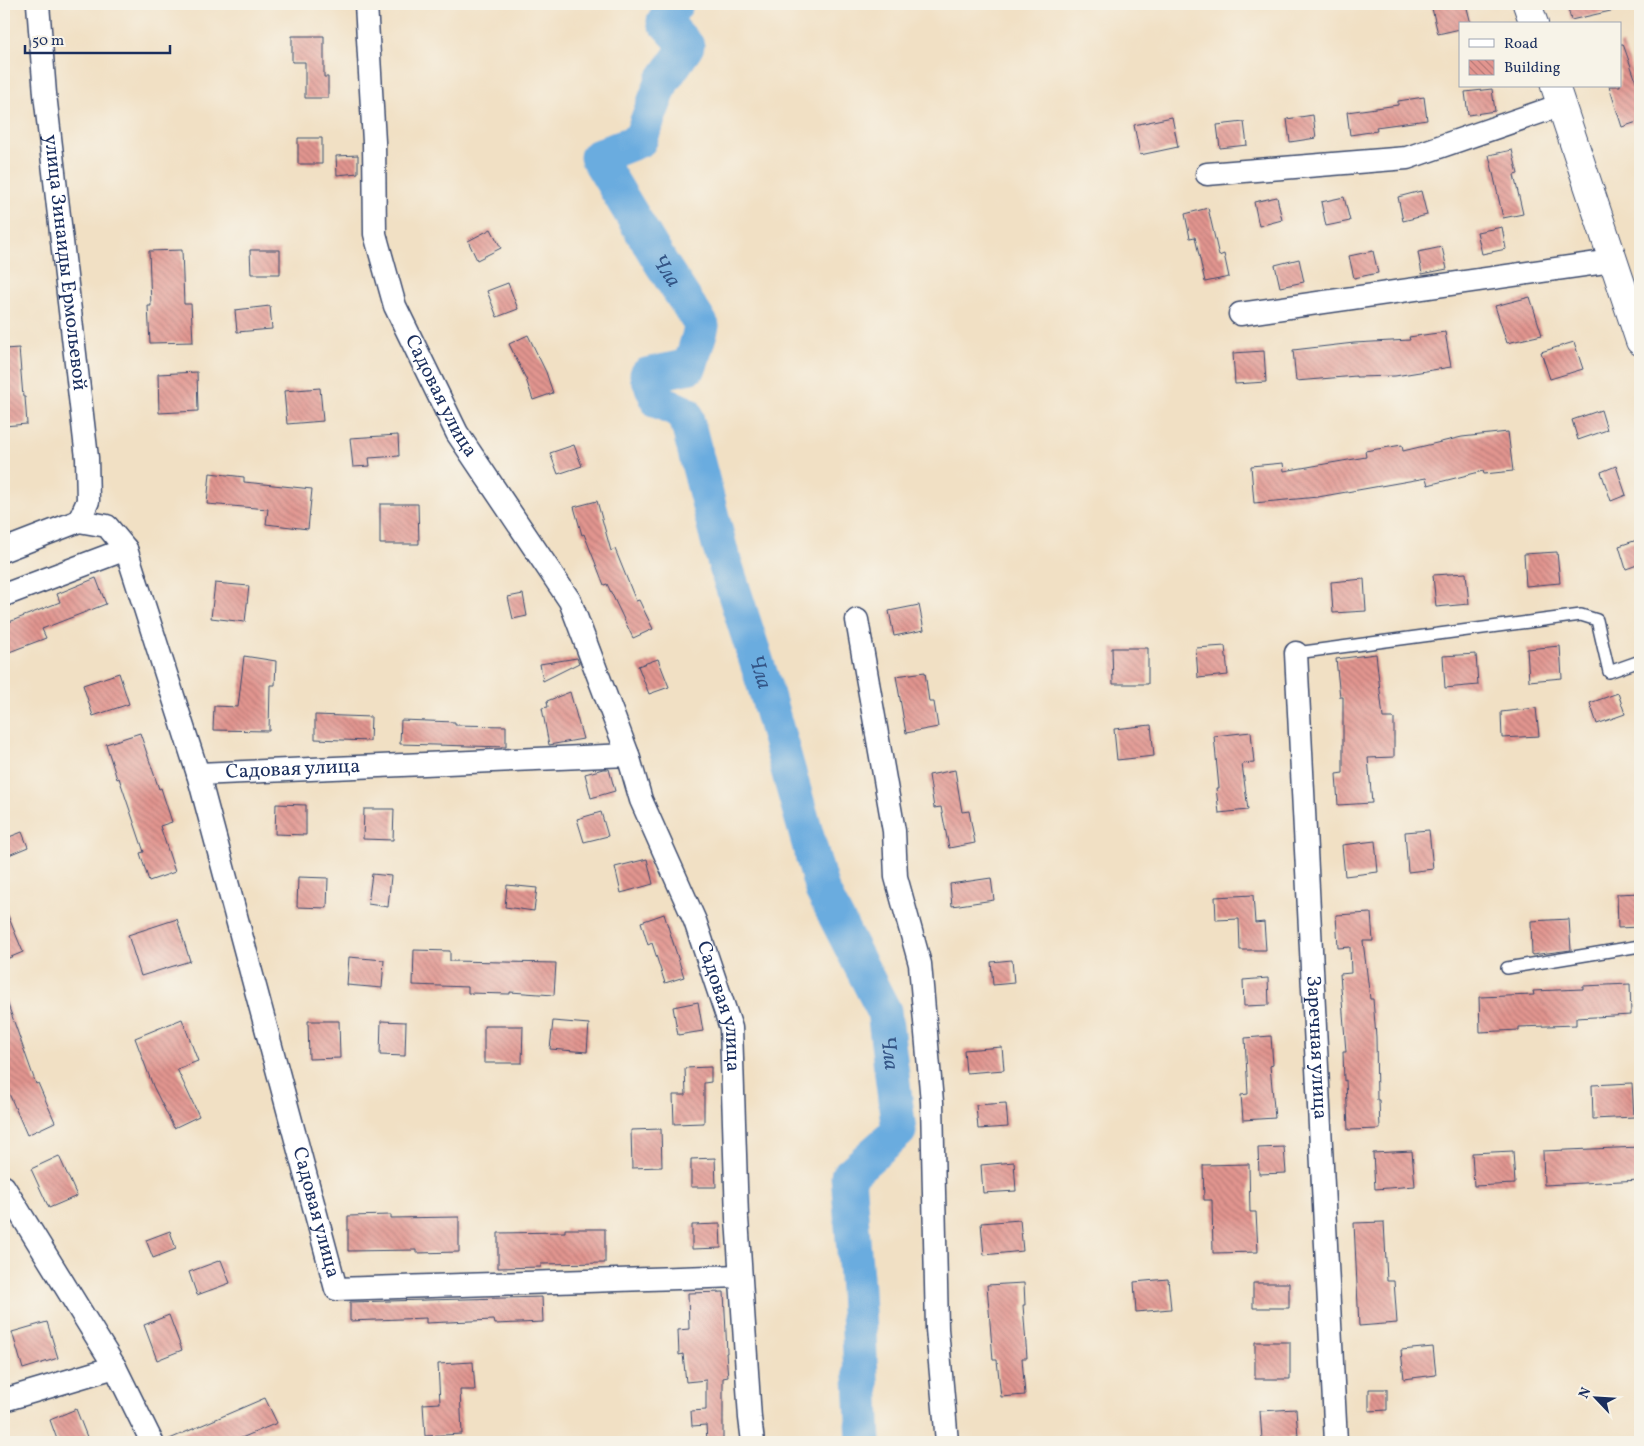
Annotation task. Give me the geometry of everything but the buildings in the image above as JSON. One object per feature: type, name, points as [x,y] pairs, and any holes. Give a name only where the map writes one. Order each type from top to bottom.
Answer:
[{"type":"street","name":"улица Зинаиды Ермольевой","points":[[38,4],[46,104],[86,458],[88,501],[79,520]]},
{"type":"street","name":"Садовая улица","points":[[366,4],[374,142],[375,234],[395,306],[457,433],[570,601],[628,755],[641,800],[695,921],[730,1028],[740,1276],[753,1442]]},
{"type":"street","points":[[1527,4],[1533,22]]},
{"type":"street","points":[[1207,174],[1406,158],[1558,96],[1640,341]]},
{"type":"street","points":[[1240,314],[1612,261]]},
{"type":"street","name":"Садовая улица","points":[[79,520],[107,526],[126,549],[198,774],[336,1289],[740,1276]]},
{"type":"street","points":[[4,550],[79,520]]},
{"type":"street","points":[[4,595],[126,549]]},
{"type":"street","points":[[857,620],[894,832],[896,877],[920,964],[932,1102],[937,1330],[947,1442]]},
{"type":"street","name":"Заречная улица","points":[[1296,653],[1336,1442]]},
{"type":"street","name":"Садовая улица","points":[[198,774],[628,755]]},
{"type":"street","points":[[4,1187],[115,1367],[152,1442]]},
{"type":"street","points":[[4,1400],[115,1367]]},
{"type":"lane","points":[[1296,653],[1581,615],[1597,620],[1609,672],[1640,661]]},
{"type":"lane","points":[[1507,968],[1640,946]]},
{"type":"waterway","name":"Чла","points":[[676,4],[664,21],[687,46],[662,82],[640,140],[597,157],[661,263],[702,326],[690,366],[647,375],[658,401],[685,413],[720,548],[765,688],[822,890],[884,1011],[899,1131],[848,1176],[857,1290],[864,1442]]}]
